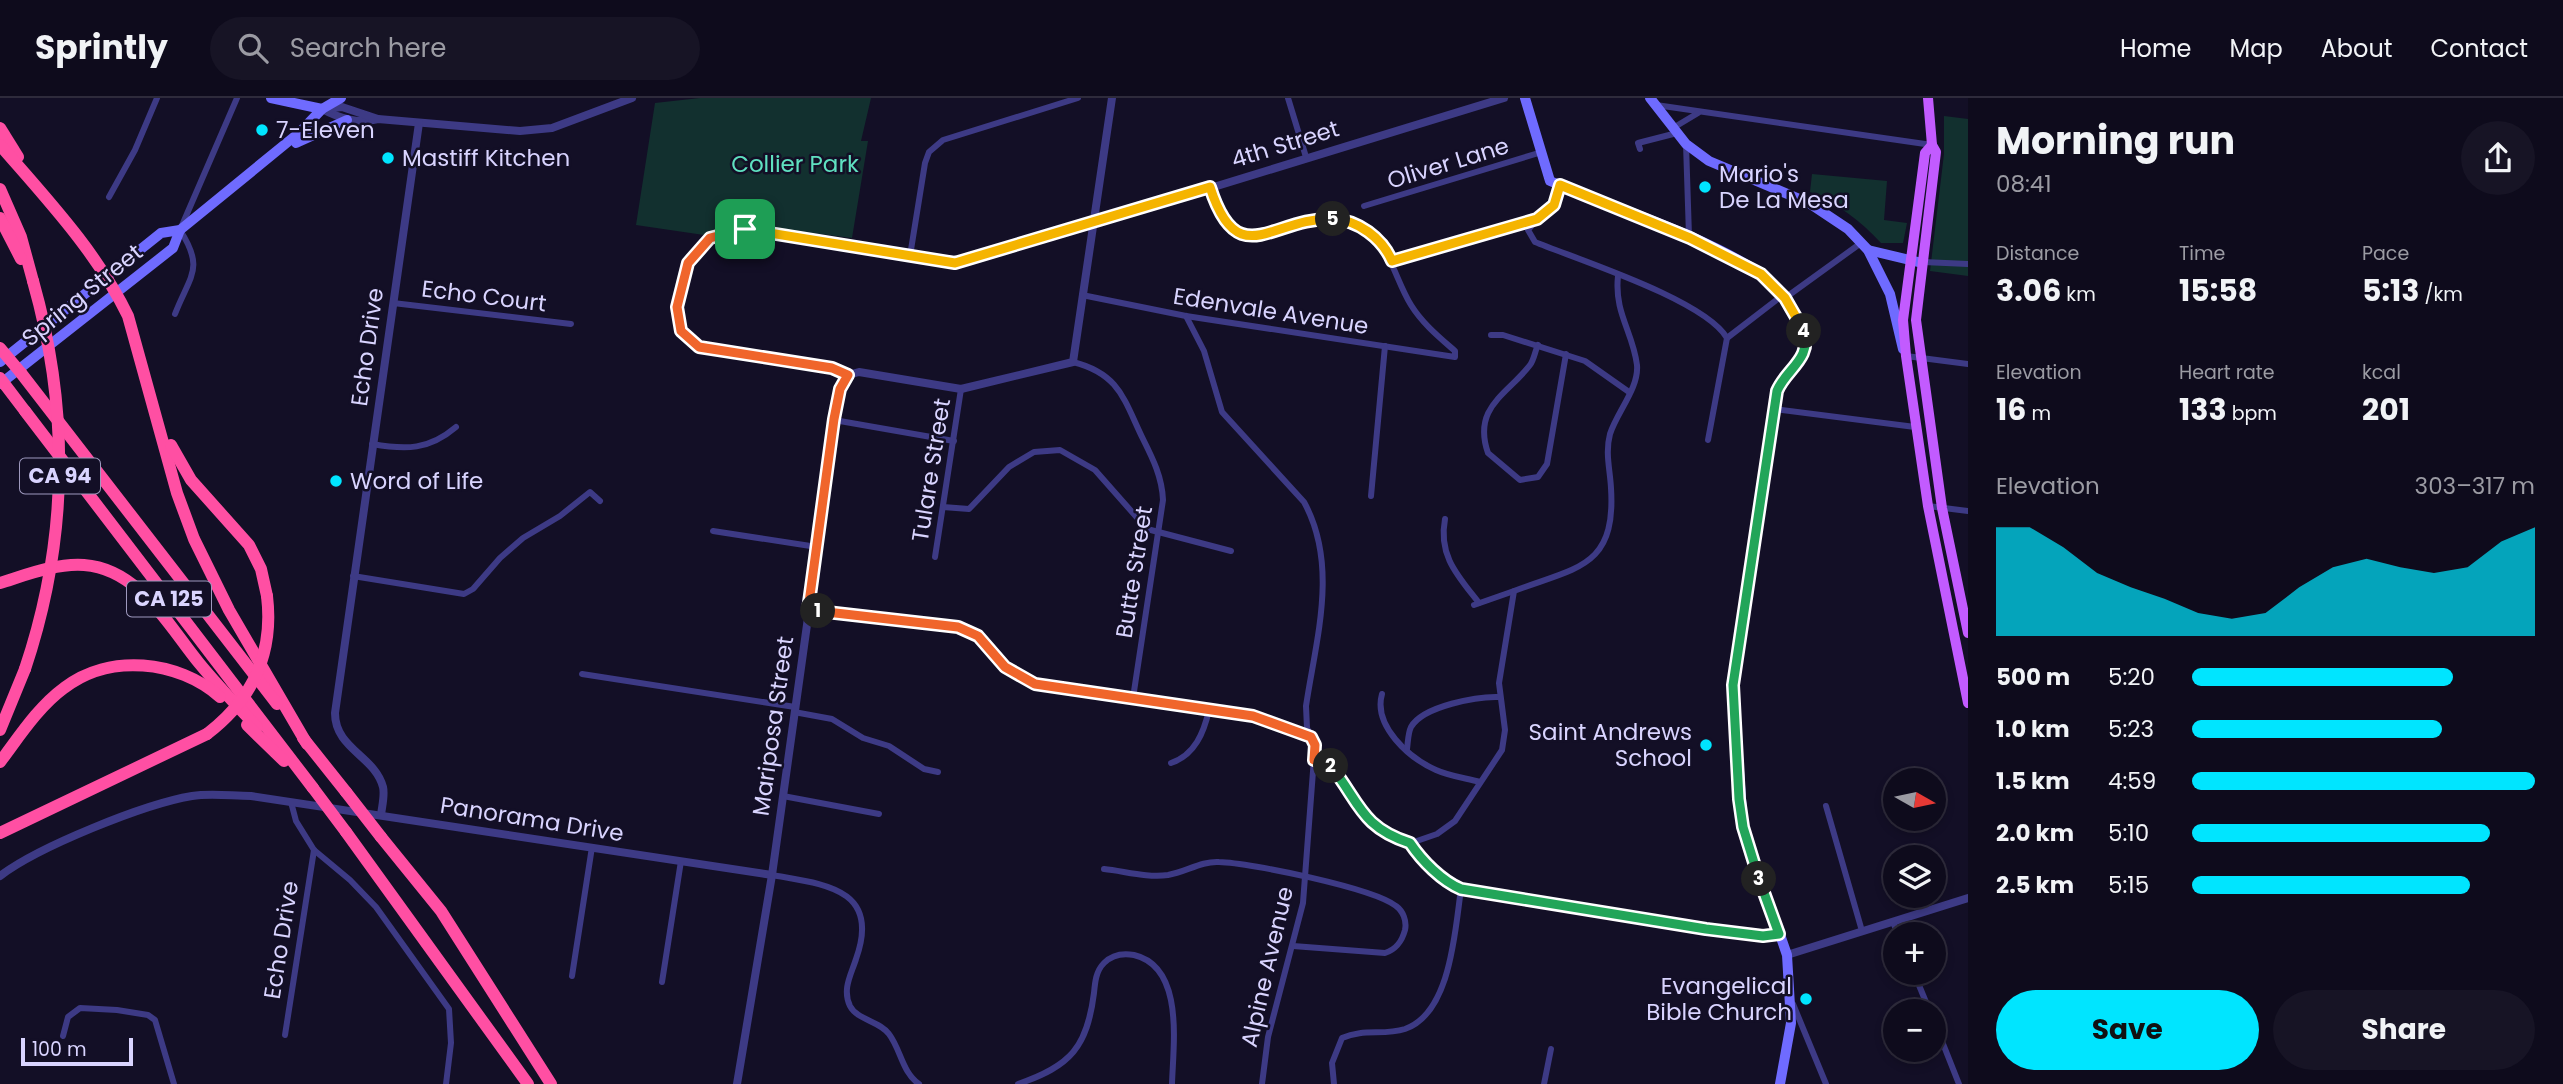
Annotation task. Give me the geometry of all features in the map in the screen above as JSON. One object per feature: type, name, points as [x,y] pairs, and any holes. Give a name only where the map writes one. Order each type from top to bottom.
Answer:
[{"type":"highway","points":[[0,128],[43,195]]},
{"type":"highway","points":[[0,145],[43,195],[116,292],[128,316],[177,493],[194,539],[229,610],[307,744]]},
{"type":"highway","name":"CA 94","points":[[0,189],[21,237],[55,381],[60,484],[49,580],[25,669],[0,730]]},
{"type":"highway","points":[[0,218],[33,281]]},
{"type":"highway","name":"CA 125","points":[[0,348],[307,744],[441,911],[551,1084]]},
{"type":"highway","name":"CA 125","points":[[0,378],[346,832],[528,1084]]},
{"type":"highway","points":[[0,833],[207,734],[243,702],[258,675],[269,631],[267,596],[261,569],[249,545],[191,480],[158,421]]},
{"type":"highway","points":[[0,583],[74,565],[97,567],[124,578],[159,612],[200,665],[313,788]]},
{"type":"highway","points":[[0,762],[43,708],[77,679],[111,667],[148,666],[180,673],[209,687],[313,788]]},
{"type":"main road","points":[[271,98],[322,109]]},
{"type":"main road","name":"Spring Street","points":[[322,109],[327,98]]},
{"type":"main road","name":"Spring Street","points":[[0,362],[162,233],[180,230],[286,145],[322,109],[341,98]]},
{"type":"main road","points":[[1525,98],[1550,181],[1690,238],[1761,274],[1784,297],[1803,328],[1806,342],[1802,357],[1782,380],[1774,409],[1733,685],[1743,827],[1787,955],[1791,1023],[1780,1084]]},
{"type":"main road","points":[[1928,98],[1932,145],[1925,153],[1915,261],[1903,320],[1915,427],[1928,506],[1968,703]]},
{"type":"main road","points":[[1653,100],[1686,144],[1709,161],[1809,203],[1848,229],[1865,246],[1890,294],[1906,356]]},
{"type":"main road","points":[[286,145],[295,144],[347,120]]},
{"type":"main road","name":"Spring Street","points":[[0,384],[173,248],[180,230]]},
{"type":"main road","points":[[1865,246],[1915,261]]},
{"type":"main road","points":[[1915,261],[1916,320],[1942,508],[1968,632]]},
{"type":"street","points":[[109,197],[135,150],[157,98]]},
{"type":"street","points":[[175,314],[196,267],[191,248],[180,230],[237,98]]},
{"type":"street","points":[[322,109],[342,107],[378,119],[533,130],[573,121],[632,98]]},
{"type":"street","points":[[909,256],[929,152],[943,140],[1078,98]]},
{"type":"street","points":[[848,375],[864,372],[961,388],[1073,362],[1112,98]]},
{"type":"street","points":[[1288,98],[1306,157]]},
{"type":"street","name":"4th Street","points":[[848,375],[832,368],[699,347],[681,331],[677,313],[688,263],[710,238],[745,229],[955,263],[1093,224],[1504,98]]},
{"type":"street","points":[[1653,100],[1703,112],[1932,145]]},
{"type":"street","points":[[322,109],[347,120],[367,122],[378,119]]},
{"type":"street","points":[[1640,149],[1638,143],[1675,130],[1692,115],[1703,112]]},
{"type":"street","name":"Echo Drive","points":[[381,815],[384,793],[380,779],[342,739],[335,722],[353,576],[419,123]]},
{"type":"street","points":[[1686,144],[1690,238]]},
{"type":"street","name":"Oliver Lane","points":[[1364,206],[1542,152]]},
{"type":"street","points":[[1560,185],[1554,205],[1528,230],[1532,241],[1674,298],[1717,324],[1727,338]]},
{"type":"street","points":[[1210,187],[1221,217],[1237,232],[1261,236],[1321,218],[1342,219],[1358,225],[1378,240],[1392,261],[1537,219]]},
{"type":"street","points":[[1708,440],[1727,338],[1784,297],[1865,246]]},
{"type":"street","name":"Edenvale Avenue","points":[[1082,295],[1186,316],[1455,357],[1455,351],[1412,307],[1392,261]]},
{"type":"street","points":[[1915,261],[1968,264]]},
{"type":"street","points":[[1445,519],[1443,538],[1447,559],[1476,604],[1571,569],[1598,554],[1606,542],[1611,510],[1608,444],[1635,379],[1636,364],[1616,298],[1618,276]]},
{"type":"street","name":"Echo Court","points":[[393,303],[571,324]]},
{"type":"street","name":"Alpine Avenue","points":[[1186,316],[1204,351],[1222,412],[1301,498],[1311,514],[1325,578],[1306,706],[1315,745],[1303,903],[1268,1037],[1262,1084]]},
{"type":"street","points":[[1491,335],[1503,335],[1585,360],[1629,392]]},
{"type":"street","points":[[1538,345],[1531,364],[1502,390],[1485,428],[1488,453],[1520,480],[1538,477],[1548,464],[1566,354]]},
{"type":"street","points":[[1371,496],[1385,346]]},
{"type":"street","points":[[1906,356],[1968,364]]},
{"type":"street","name":"Butte Street","points":[[1073,362],[1107,377],[1129,404],[1163,484],[1163,500],[1133,698]]},
{"type":"street","name":"Mariposa Street","points":[[737,1084],[772,875],[834,419],[840,389],[848,375]]},
{"type":"street","name":"Tulare Street","points":[[935,557],[961,388]]},
{"type":"street","points":[[1774,409],[1915,427]]},
{"type":"street","points":[[834,419],[954,441]]},
{"type":"street","points":[[372,444],[402,449],[423,447],[443,439],[456,427]]},
{"type":"street","points":[[943,507],[969,509],[1009,467],[1034,452],[1060,450],[1095,470],[1141,522],[1157,533],[1231,551]]},
{"type":"street","points":[[353,576],[464,594],[473,589],[500,558],[523,538],[560,516],[590,492],[600,501]]},
{"type":"street","points":[[1928,506],[1968,511]]},
{"type":"street","points":[[713,531],[817,547]]},
{"type":"street","points":[[1314,760],[1331,766],[1376,829],[1391,838],[1410,843],[1437,834],[1450,825],[1504,746],[1505,730],[1499,683],[1514,591]]},
{"type":"street","points":[[808,610],[958,627],[978,636],[1005,667],[1035,684],[1253,716],[1311,737]]},
{"type":"street","points":[[1954,636],[1968,632]]},
{"type":"street","points":[[582,674],[795,710],[832,719],[863,738],[889,746],[924,769],[938,772]]},
{"type":"street","points":[[1382,694],[1381,718],[1407,749],[1435,770],[1480,782]]},
{"type":"street","points":[[1407,749],[1411,727],[1419,719],[1462,699],[1500,697]]},
{"type":"street","points":[[1171,763],[1180,760],[1199,740],[1209,710]]},
{"type":"street","name":"Panorama Drive","points":[[0,876],[40,852],[161,803],[195,796],[251,796],[832,886],[851,899],[857,912],[860,935],[847,986],[849,1004],[854,1012],[889,1033],[906,1071],[919,1084]]},
{"type":"street","points":[[783,796],[879,814]]},
{"type":"street","points":[[291,802],[296,821],[314,850],[350,880],[376,907],[449,1009],[451,1043],[446,1084]]},
{"type":"street","points":[[1826,806],[1862,932]]},
{"type":"street","points":[[1410,843],[1418,854],[1452,885],[1461,889],[1706,929],[1763,936],[1779,934]]},
{"type":"street","points":[[572,976],[592,847]]},
{"type":"street","name":"Echo Drive","points":[[285,1035],[314,850]]},
{"type":"street","points":[[662,982],[681,861]]},
{"type":"street","points":[[1104,869],[1163,875],[1205,863],[1221,862],[1305,876],[1394,904],[1403,914],[1405,928],[1398,946],[1385,953],[1293,946]]},
{"type":"street","points":[[1334,1084],[1333,1053],[1342,1038],[1357,1031],[1389,1033],[1407,1028],[1436,1004],[1443,986],[1461,889]]},
{"type":"street","points":[[1893,922],[1968,898]]},
{"type":"street","points":[[1787,955],[1883,925]]},
{"type":"street","points":[[1018,1084],[1053,1067],[1081,1045],[1089,1027],[1099,970],[1109,959],[1123,954],[1147,961],[1171,995],[1172,1084]]},
{"type":"street","points":[[1789,995],[1826,1084]]},
{"type":"street","points":[[63,1035],[68,1017],[80,1008],[148,1015],[159,1027],[174,1084]]},
{"type":"street","points":[[1544,1084],[1551,1049]]},
{"type":"street","points":[[1946,1051],[1959,1084]]},
{"type":"green space","name":"Collier Park","points":[[700,98],[871,98],[861,141],[868,141],[852,238],[741,224],[704,235],[636,225],[655,103]]},
{"type":"green space","points":[[1944,116],[1968,119],[1968,276],[1930,271],[1944,154]]},
{"type":"green space","points":[[1812,174],[1887,181],[1884,220],[1907,223],[1903,243],[1881,243],[1848,213],[1810,192]]},
{"type":"place","name":"7-Eleven","points":[[262,130]]},
{"type":"place","name":"Mastiff Kitchen","points":[[388,158]]},
{"type":"place","name":"Mario's De La Mesa","points":[[1705,187]]},
{"type":"place","name":"Word of Life","points":[[336,481]]},
{"type":"place","name":"Saint Andrews School","points":[[1706,745]]},
{"type":"place","name":"Evangelical Bible Church","points":[[1806,999]]},
{"type":"route","points":[[1560,185],[1690,238],[1761,274],[1785,298],[1806,338],[1802,357],[1785,375],[1777,391],[1733,685],[1743,827],[1779,934],[1763,936],[1706,929],[1461,889],[1452,885],[1418,854],[1410,843],[1391,838],[1376,829],[1331,766],[1314,760],[1315,745],[1311,737],[1304,734],[1253,716],[1035,684],[1012,673],[988,644],[958,627],[808,610],[834,419],[840,389],[848,375],[832,368],[699,347],[681,331],[677,320],[684,273],[694,254],[710,238],[745,229],[955,263],[1210,187],[1221,217],[1237,232],[1261,236],[1321,218],[1342,219],[1358,225],[1378,240],[1392,261],[1537,219],[1549,212],[1554,205],[1560,185]]}]
